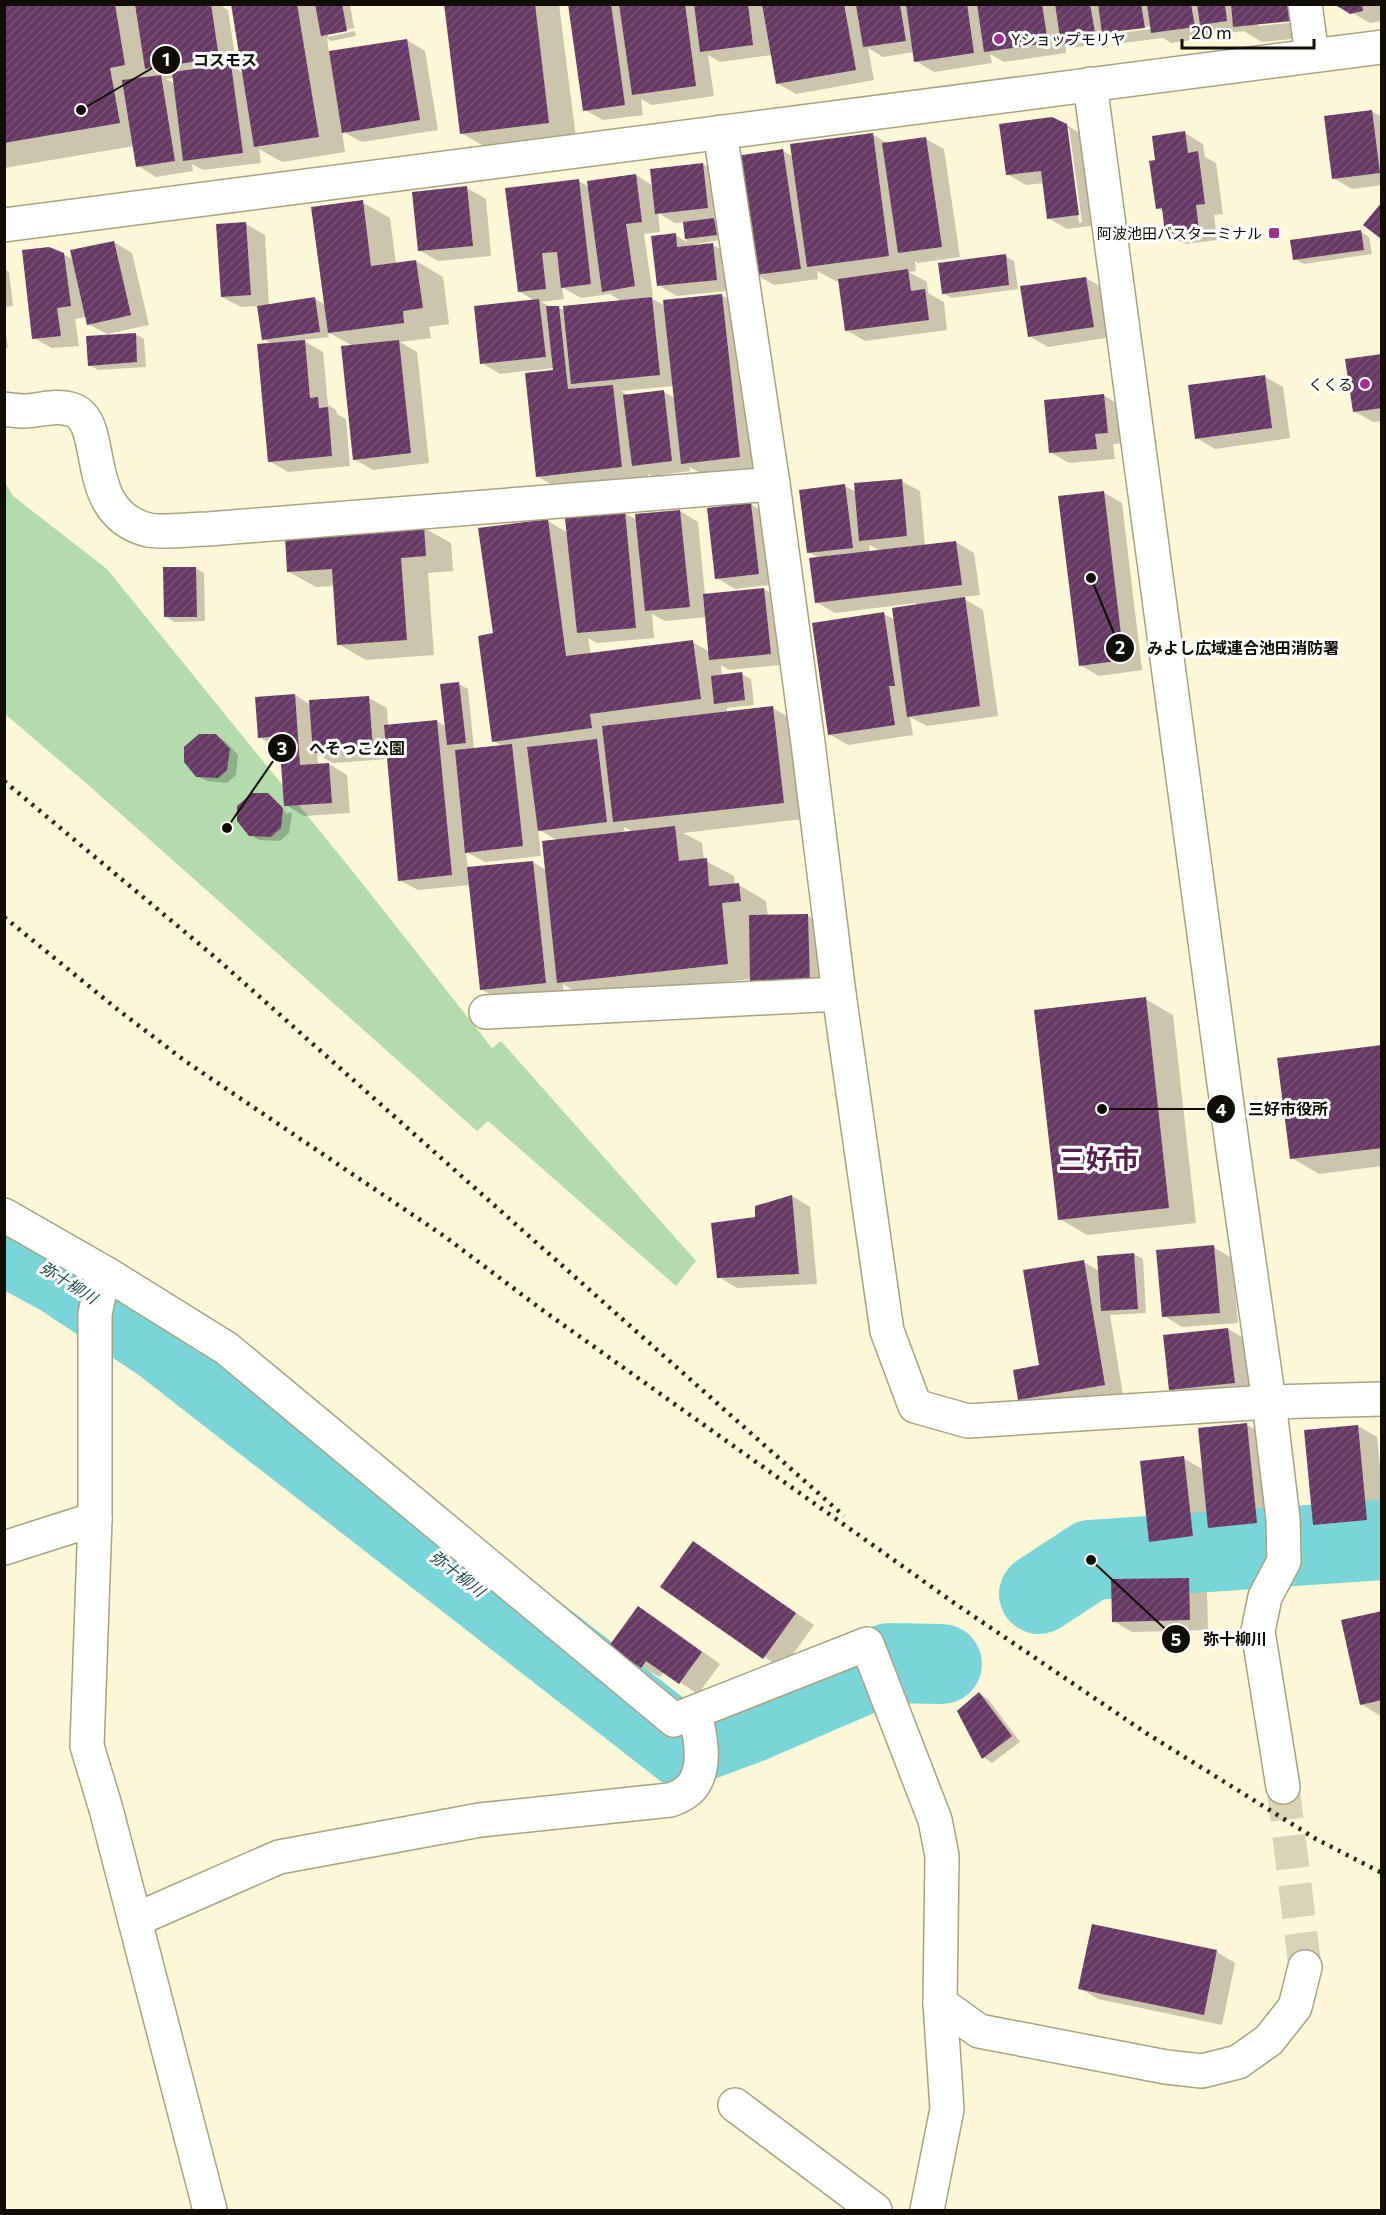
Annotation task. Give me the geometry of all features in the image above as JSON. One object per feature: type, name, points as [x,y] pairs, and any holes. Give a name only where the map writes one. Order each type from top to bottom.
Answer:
[{"type":"street","points":[[1305,4],[1312,56]]},
{"type":"street","points":[[4,225],[1382,47]]},
{"type":"street","points":[[1090,84],[1283,1519],[1284,1561],[1265,1597],[1258,1631],[1283,1787]]},
{"type":"street","points":[[720,132],[773,484],[839,994],[887,1331],[915,1406],[968,1421],[1269,1402],[1382,1399]]},
{"type":"street","points":[[4,409],[24,411],[54,406],[75,411],[89,427],[103,489],[110,503],[124,520],[150,531],[208,529],[773,484]]},
{"type":"street","points":[[486,1012],[839,994]]},
{"type":"street","points":[[4,1215],[101,1291],[226,1348],[674,1720],[698,1733]]},
{"type":"street","points":[[101,1291],[87,1746],[135,1920],[210,2211]]},
{"type":"street","points":[[4,1548],[95,1519]]},
{"type":"street","points":[[698,1733],[867,1644],[935,1820],[942,1856],[940,2003],[947,2109],[927,2211]]},
{"type":"street","points":[[135,1920],[279,1857],[480,1820],[670,1800],[684,1795],[695,1784],[698,1733]]},
{"type":"street","points":[[940,2003],[979,2031],[1166,2067],[1202,2071],[1238,2062],[1269,2040],[1295,2007],[1305,1967]]},
{"type":"street","points":[[735,2105],[876,2211]]},
{"type":"green space","points":[[4,424],[6,424],[6,484],[13,496],[107,569],[354,873],[492,1048],[501,1041],[696,1261],[676,1286],[488,1121],[477,1131],[86,783],[5,714]]},
{"type":"building","points":[[4,4],[115,4],[125,65],[110,68],[120,123],[4,143]]},
{"type":"building","points":[[135,4],[211,4],[219,58],[145,69]]},
{"type":"building","points":[[231,4],[297,4],[319,137],[254,147]]},
{"type":"building","points":[[315,4],[342,4],[347,31],[321,36]]},
{"type":"building","points":[[444,4],[535,4],[549,123],[460,134]]},
{"type":"building","points":[[568,4],[611,4],[625,105],[583,111]]},
{"type":"building","points":[[619,4],[685,4],[696,86],[632,95]]},
{"type":"building","points":[[694,4],[748,4],[753,45],[700,52]]},
{"type":"building","points":[[762,4],[844,4],[856,70],[776,84]]},
{"type":"building","points":[[906,4],[967,4],[974,53],[914,62]]},
{"type":"building","points":[[977,4],[1042,4],[1048,43],[984,52]]},
{"type":"building","points":[[1055,4],[1090,4],[1096,38],[1061,44]]},
{"type":"building","points":[[1098,4],[1141,4],[1145,28],[1102,33]]},
{"type":"building","points":[[1147,4],[1191,4],[1195,27],[1151,33]]},
{"type":"building","points":[[1197,4],[1225,4],[1227,21],[1200,25]]},
{"type":"building","points":[[1231,4],[1290,4],[1292,21],[1233,27]]},
{"type":"building","points":[[1334,4],[1362,4],[1363,11],[1350,14]]},
{"type":"building","points":[[856,5],[900,5],[906,41],[863,47]]},
{"type":"building","points":[[407,39],[420,120],[342,133],[329,51]]},
{"type":"building","points":[[231,64],[243,153],[183,161],[172,72]]},
{"type":"building","points":[[161,75],[175,161],[136,167],[122,80]]},
{"type":"building","points":[[1372,110],[1380,173],[1332,179],[1324,116]]},
{"type":"building","points":[[1052,117],[1067,124],[1079,215],[1047,219],[1041,171],[1006,175],[999,124]]},
{"type":"building","points":[[1185,131],[1188,153],[1198,151],[1205,204],[1196,205],[1199,230],[1165,234],[1162,208],[1156,209],[1149,161],[1155,160],[1152,136]]},
{"type":"building","points":[[873,133],[889,256],[807,267],[790,144]]},
{"type":"building","points":[[926,137],[942,247],[898,253],[882,143]]},
{"type":"building","points":[[783,149],[801,269],[754,275],[736,156]]},
{"type":"building","points":[[703,163],[708,208],[655,214],[650,169]]},
{"type":"building","points":[[636,174],[642,222],[626,224],[635,286],[602,292],[587,181]]},
{"type":"building","points":[[579,179],[591,284],[561,288],[557,252],[542,253],[546,289],[518,292],[505,188]]},
{"type":"building","points":[[467,186],[473,246],[418,251],[412,192]]},
{"type":"building","points":[[363,200],[371,266],[416,260],[423,308],[403,311],[404,323],[328,333],[311,207]]},
{"type":"building","points":[[1382,202],[1382,236],[1380,238],[1363,225]]},
{"type":"building","points":[[714,218],[717,235],[685,239],[683,222]]},
{"type":"building","points":[[246,222],[251,295],[221,297],[216,224]]},
{"type":"building","points":[[1361,230],[1364,250],[1293,260],[1290,240]]},
{"type":"building","points":[[676,233],[677,247],[713,243],[717,280],[657,286],[651,236]]},
{"type":"building","points":[[114,241],[131,315],[87,325],[70,250]]},
{"type":"building","points":[[49,247],[64,253],[71,306],[57,308],[61,336],[32,339],[22,250]]},
{"type":"building","points":[[1006,254],[1009,285],[942,294],[938,263]]},
{"type":"building","points":[[908,269],[911,291],[925,289],[929,320],[845,331],[838,279]]},
{"type":"building","points":[[1086,277],[1094,327],[1028,337],[1020,286]]},
{"type":"building","points":[[722,294],[740,457],[681,464],[663,300]]},
{"type":"building","points":[[315,297],[320,332],[262,340],[257,306]]},
{"type":"building","points":[[652,297],[660,375],[571,384],[563,306]]},
{"type":"building","points":[[539,299],[546,357],[480,364],[474,306]]},
{"type":"building","points":[[546,306],[559,306],[568,389],[613,385],[622,467],[536,477],[525,373],[553,370]]},
{"type":"building","points":[[136,333],[137,362],[88,366],[86,336]]},
{"type":"building","points":[[305,340],[310,398],[318,397],[319,408],[328,407],[332,456],[268,462],[257,344]]},
{"type":"building","points":[[399,340],[411,453],[353,460],[341,346]]},
{"type":"building","name":"くくる","points":[[1382,354],[1382,408],[1353,412],[1345,359]]},
{"type":"building","points":[[1265,375],[1272,428],[1195,439],[1188,385]]},
{"type":"building","points":[[664,390],[672,461],[632,466],[623,395]]},
{"type":"building","points":[[1104,394],[1108,433],[1095,434],[1097,449],[1049,453],[1044,400]]},
{"type":"building","points":[[902,479],[907,536],[859,541],[854,483]]},
{"type":"building","points":[[845,484],[853,548],[807,553],[799,490]]},
{"type":"building","points":[[1104,491],[1124,660],[1079,666],[1058,496]]},
{"type":"building","points":[[751,503],[759,574],[715,579],[707,508]]},
{"type":"building","points":[[680,510],[690,607],[645,611],[635,514]]},
{"type":"building","points":[[625,511],[636,628],[577,633],[565,518]]},
{"type":"building","points":[[548,519],[566,656],[693,640],[701,699],[590,714],[592,728],[492,742],[478,636],[493,633],[478,528]]},
{"type":"building","points":[[424,526],[426,556],[401,558],[407,640],[337,645],[332,569],[287,572],[285,536]]},
{"type":"building","points":[[956,541],[962,585],[815,603],[809,558]]},
{"type":"building","points":[[163,567],[196,567],[197,617],[164,617]]},
{"type":"building","points":[[764,588],[771,654],[709,660],[703,594]]},
{"type":"building","points":[[965,597],[980,706],[907,717],[892,608]]},
{"type":"building","points":[[884,612],[895,686],[889,686],[895,725],[828,735],[812,623]]},
{"type":"building","points":[[742,672],[745,700],[714,704],[711,676]]},
{"type":"building","points":[[459,682],[466,743],[447,745],[440,684]]},
{"type":"building","points":[[295,694],[300,765],[329,763],[332,803],[284,806],[279,736],[258,738],[255,697]]},
{"type":"building","points":[[369,696],[373,749],[313,753],[309,700]]},
{"type":"building","points":[[773,706],[784,803],[613,822],[602,726]]},
{"type":"building","points":[[437,720],[452,875],[398,881],[384,725]]},
{"type":"building","points":[[199,734],[216,734],[230,749],[227,770],[218,778],[196,777],[184,762],[184,747]]},
{"type":"building","points":[[597,739],[607,822],[538,831],[527,747]]},
{"type":"building","points":[[512,744],[523,846],[465,853],[455,750]]},
{"type":"building","points":[[252,793],[268,793],[283,808],[281,828],[271,837],[249,836],[237,821],[237,806]]},
{"type":"building","points":[[675,826],[679,861],[707,858],[709,886],[739,883],[741,901],[722,903],[728,964],[557,983],[542,841]]},
{"type":"building","points":[[533,861],[546,983],[480,990],[467,867]]},
{"type":"building","points":[[808,914],[810,983],[750,984],[749,915]]},
{"type":"building","points":[[1146,997],[1169,1208],[1058,1220],[1034,1010]]},
{"type":"building","points":[[1382,1045],[1382,1148],[1290,1159],[1277,1058]]},
{"type":"building","points":[[792,1195],[799,1274],[717,1278],[711,1223],[755,1217],[755,1206]]},
{"type":"building","points":[[1214,1245],[1220,1313],[1162,1317],[1156,1250]]},
{"type":"building","points":[[1134,1253],[1138,1309],[1101,1311],[1097,1256]]},
{"type":"building","points":[[1084,1260],[1105,1385],[1018,1400],[1013,1370],[1039,1365],[1023,1270]]},
{"type":"building","points":[[1228,1328],[1235,1383],[1169,1390],[1163,1335]]},
{"type":"building","points":[[1247,1423],[1257,1523],[1208,1528],[1198,1428]]},
{"type":"building","points":[[1358,1425],[1367,1520],[1313,1525],[1304,1430]]},
{"type":"building","points":[[1184,1456],[1193,1536],[1149,1542],[1140,1461]]},
{"type":"building","points":[[693,1541],[796,1613],[763,1659],[660,1587]]},
{"type":"building","points":[[1189,1578],[1190,1620],[1112,1622],[1111,1579]]},
{"type":"building","points":[[638,1606],[702,1652],[679,1684],[646,1661],[641,1668],[609,1646]]},
{"type":"building","points":[[1382,1611],[1382,1700],[1360,1705],[1341,1620]]},
{"type":"building","points":[[979,1692],[1012,1736],[982,1759],[957,1711]]},
{"type":"building","points":[[1092,1924],[1217,1950],[1204,2015],[1078,1989]]},
{"type":"waterway","name":"弥十柳川","points":[[4,1245],[60,1275],[160,1341],[683,1748],[750,1723],[889,1663],[942,1664]]},
{"type":"waterway","name":"弥十柳川","points":[[1039,1594],[1091,1560],[1382,1540]]},
{"type":"tunnel","points":[[1283,1787],[1305,1967]]},
{"type":"railway","points":[[4,781],[216,958],[844,1516]]},
{"type":"railway","points":[[4,917],[185,1061],[444,1236],[541,1309],[957,1605],[1146,1733],[1316,1839],[1382,1873]]},
{"type":"place","name":"Yショップモリヤ","points":[[999,39]]},
{"type":"place","name":"コスモス","points":[[81,110]]},
{"type":"place","name":"阿波池田バスターミナル","points":[[1274,233]]},
{"type":"place","name":"くくる","points":[[1365,384]]},
{"type":"place","name":"みよし広域連合池田消防署","points":[[1091,578]]},
{"type":"place","name":"へそっこ公園","points":[[227,828]]},
{"type":"place","name":"三好市役所","points":[[1102,1109]]},
{"type":"place","name":"弥十柳川","points":[[1091,1560]]},
{"type":"district","name":"三好市","points":[[1099,1158]]}]
